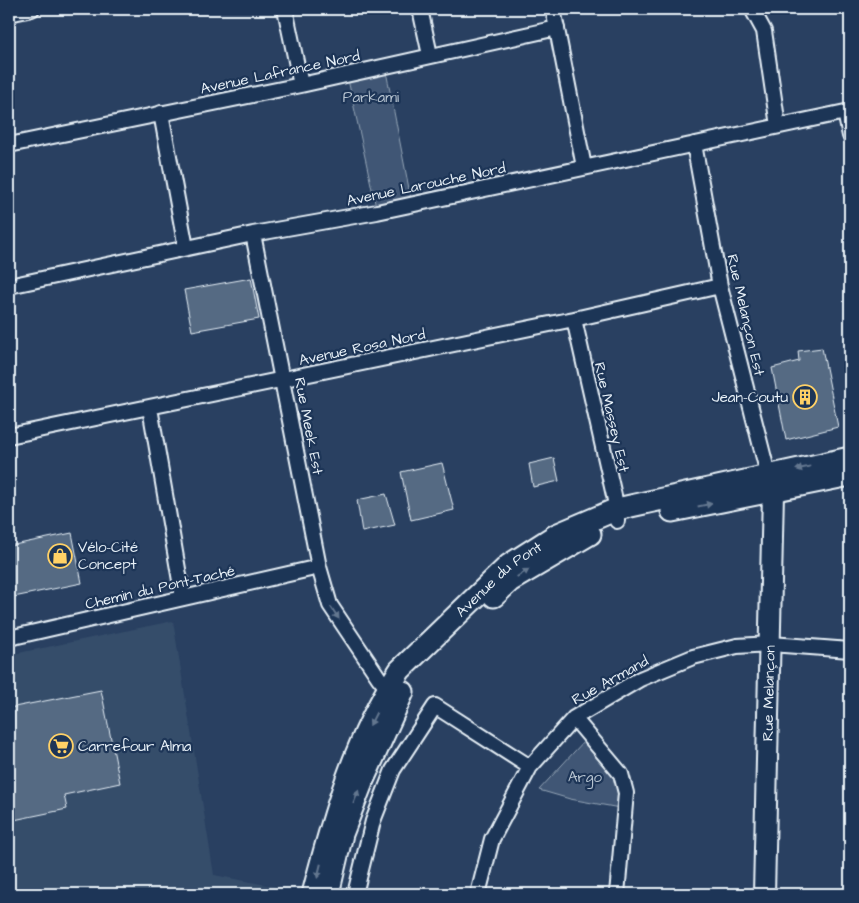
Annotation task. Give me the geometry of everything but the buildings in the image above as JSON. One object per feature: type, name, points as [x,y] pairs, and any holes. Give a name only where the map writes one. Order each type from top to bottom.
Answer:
[{"type":"main road","name":"Avenue du Pont","points":[[770,484],[850,458]]},
{"type":"main road","name":"Avenue du Pont","points":[[313,894],[330,827],[358,747],[393,695],[410,680],[445,641],[510,582],[617,515],[770,484],[850,475]]},
{"type":"main road","name":"Avenue du Pont","points":[[328,894],[342,834],[393,695]]},
{"type":"street","points":[[9,14],[32,9]]},
{"type":"street","points":[[285,9],[301,85]]},
{"type":"street","points":[[420,9],[430,55]]},
{"type":"street","points":[[553,9],[584,166]]},
{"type":"street","points":[[752,9],[764,31],[778,126]]},
{"type":"street","name":"Avenue Lafrance Nord","points":[[9,145],[301,85],[557,28]]},
{"type":"street","points":[[848,111],[850,136]]},
{"type":"street","name":"Avenue Larouche Nord","points":[[9,286],[253,234],[377,212],[584,166],[848,111]]},
{"type":"street","points":[[161,113],[186,248]]},
{"type":"street","name":"Rue Melançon Est","points":[[694,144],[720,286],[770,484]]},
{"type":"street","name":"Rue Meek Est","points":[[253,234],[284,380],[319,567],[330,605],[378,678],[393,695]]},
{"type":"street","name":"Avenue Rosa Nord","points":[[9,436],[574,319],[720,286]]},
{"type":"street","name":"Rue Massey Est","points":[[574,319],[617,515]]},
{"type":"street","points":[[150,408],[183,598]]},
{"type":"street","name":"Rue Melançon","points":[[764,894],[771,644],[770,484]]},
{"type":"street","name":"Chemin du Pont-Taché","points":[[9,638],[319,567]]},
{"type":"street","name":"Rue Armand","points":[[478,894],[492,839],[530,767],[574,718],[640,680],[693,657],[737,646],[771,644],[850,650]]},
{"type":"street","points":[[355,894],[373,821],[393,770],[435,706],[530,767]]},
{"type":"street","points":[[574,718],[621,774],[626,792],[617,894]]},
{"type":"shaded area","points":[[173,621],[214,875],[313,894],[9,894],[9,655]]},
{"type":"green space","name":"Parkami","points":[[385,66],[412,204],[377,212],[347,75]]},
{"type":"green space","name":"Argo","points":[[585,740],[620,783],[620,808],[570,799],[539,790]]},
{"type":"place","name":"Jean-Coutu","points":[[805,397]]},
{"type":"place","name":"Vélo-Cité Concept","points":[[60,556]]},
{"type":"place","name":"Carrefour Alma","points":[[61,746]]}]
